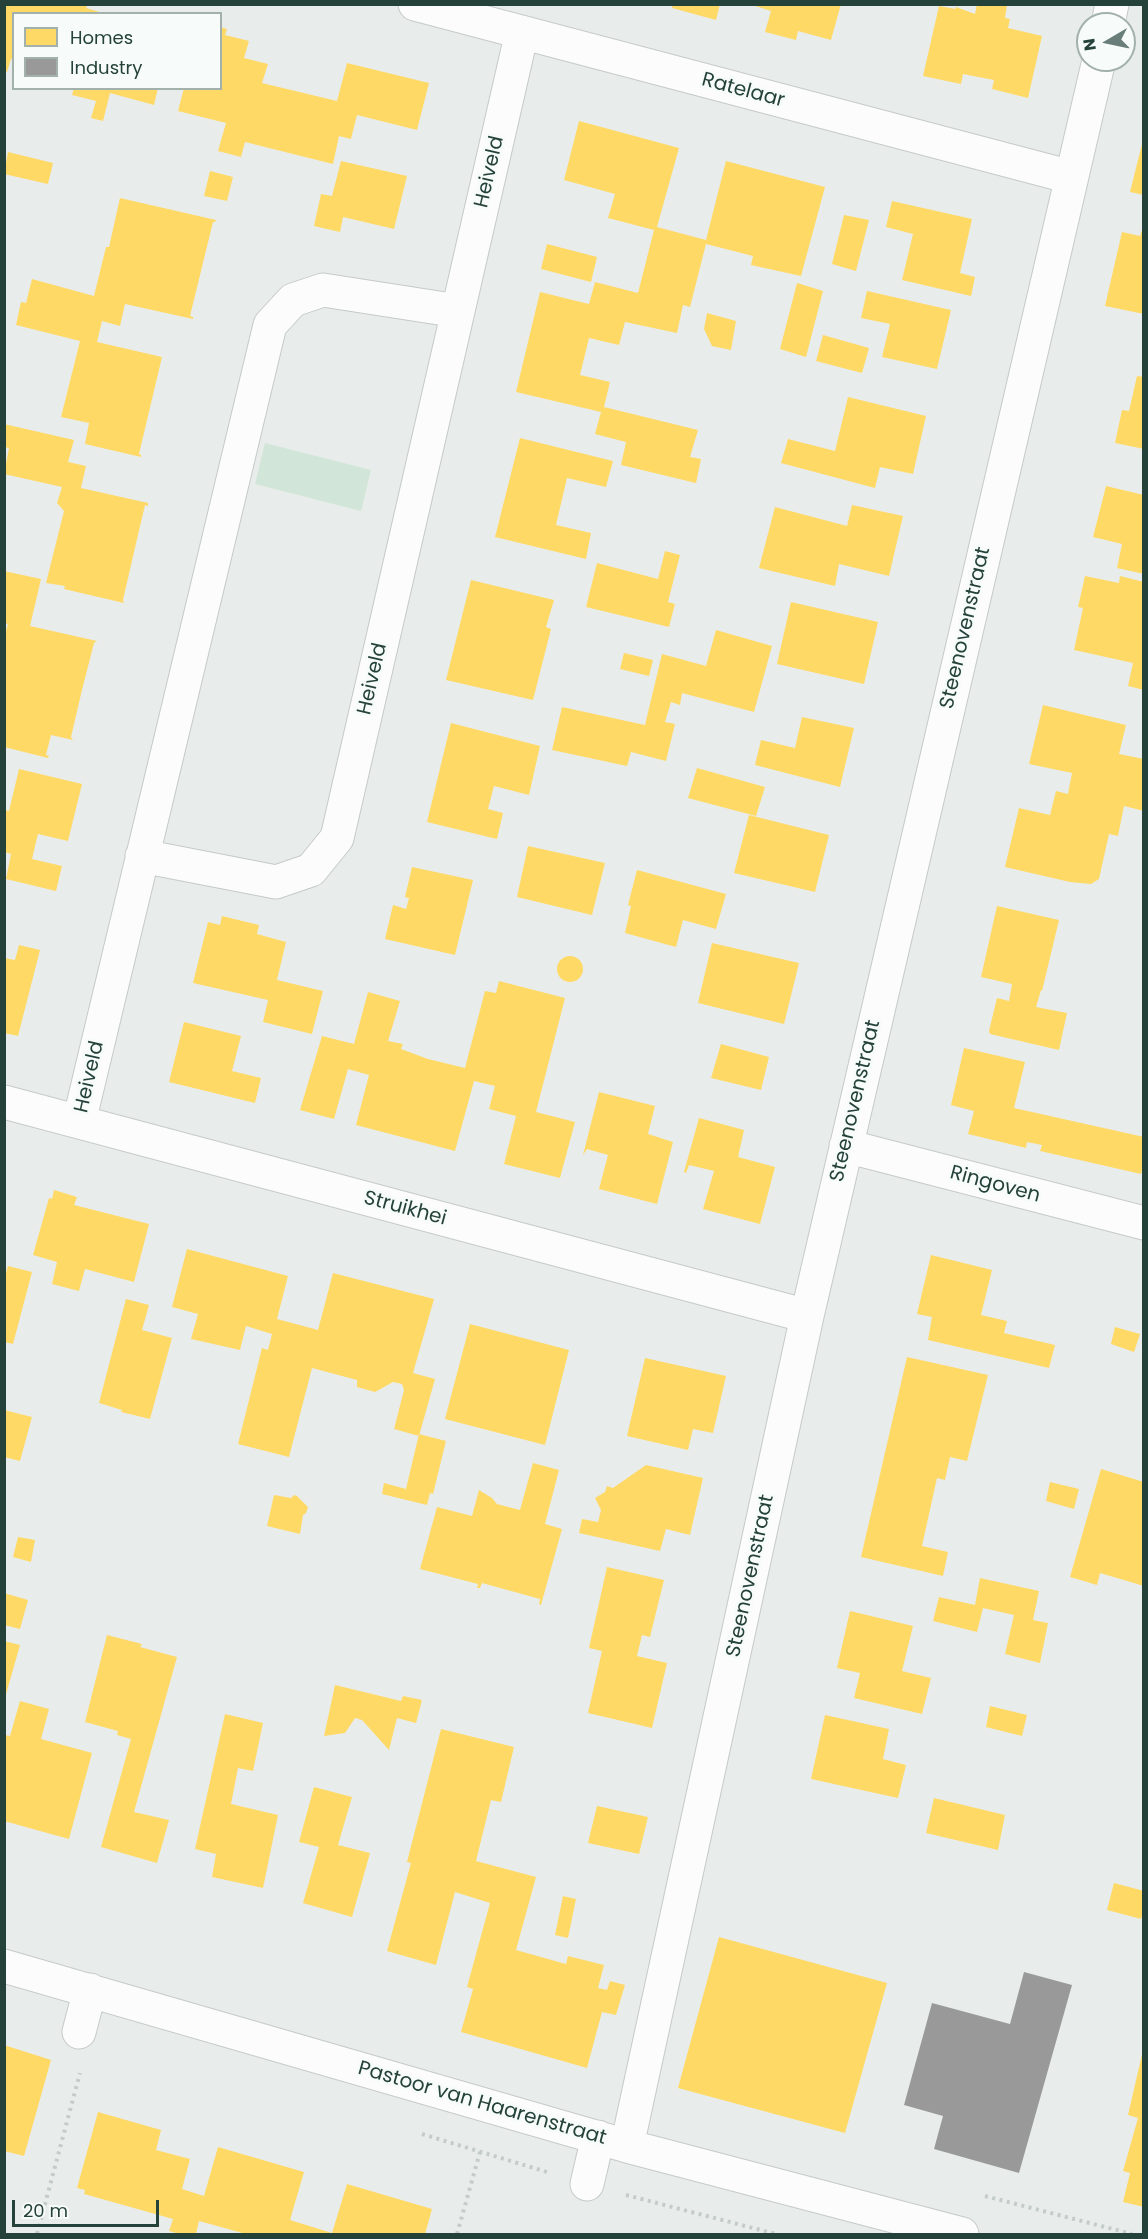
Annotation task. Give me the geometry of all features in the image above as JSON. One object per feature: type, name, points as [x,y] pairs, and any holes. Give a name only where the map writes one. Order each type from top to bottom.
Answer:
[{"type":"street","name":"Ratelaar","points":[[415,4],[1071,177]]},
{"type":"street","name":"Heiveld","points":[[142,856],[276,882],[311,870],[337,838],[522,32]]},
{"type":"street","name":"Steenovenstraat","points":[[587,2184],[613,2141],[1096,72]]},
{"type":"street","name":"Heiveld","points":[[79,1122],[270,325],[293,300],[323,290],[458,311]]},
{"type":"street","name":"Struikhei","points":[[4,1102],[807,1316]]},
{"type":"street","name":"Ringoven","points":[[846,1146],[1143,1223]]},
{"type":"street","name":"Pastoor van Haarenstraat","points":[[4,1966],[613,2141],[963,2235]]},
{"type":"street","points":[[78,2032],[90,1990]]},
{"type":"path","points":[[37,2235],[82,2068]]},
{"type":"path","points":[[457,2235],[480,2152]]},
{"type":"green space","points":[[265,443],[371,470],[361,511],[255,484]]},
{"type":"building: Homes","points":[[4,4],[88,4],[86,8],[100,12],[12,12],[12,59],[7,72],[4,72]]},
{"type":"building: Homes","points":[[673,4],[720,4],[716,20],[672,8]]},
{"type":"building: Homes","points":[[749,4],[841,4],[831,40],[798,31],[796,40],[765,32],[771,11]]},
{"type":"building: Homes","points":[[977,4],[1007,5],[1005,18],[1010,19],[1008,28],[1042,36],[1028,98],[992,89],[994,80],[963,74],[961,84],[923,76],[939,6],[955,9],[956,7],[975,14]]},
{"type":"building: Homes","points":[[222,28],[227,29],[225,35],[249,41],[244,58],[268,64],[262,83],[337,101],[347,63],[429,83],[417,130],[357,115],[351,139],[339,136],[333,164],[245,142],[241,157],[218,151],[226,123],[178,111],[183,90],[222,90]]},
{"type":"building: Homes","points":[[73,90],[158,90],[154,105],[110,93],[103,121],[91,118],[96,101],[72,95]]},
{"type":"building: Homes","points":[[579,121],[679,148],[657,227],[706,240],[726,161],[825,187],[801,276],[751,265],[753,256],[706,244],[690,307],[683,305],[677,333],[625,322],[619,345],[589,338],[580,375],[610,382],[604,407],[698,430],[690,457],[701,459],[696,483],[621,465],[626,442],[595,434],[601,412],[516,392],[540,292],[589,304],[595,282],[638,293],[654,230],[608,218],[615,194],[564,180]]},
{"type":"building: Homes","points":[[1144,140],[1144,195],[1130,192]]},
{"type":"building: Homes","points":[[8,152],[53,163],[48,184],[4,174]]},
{"type":"building: Homes","points":[[341,161],[407,176],[394,229],[343,217],[340,232],[314,226],[321,194],[332,196]]},
{"type":"building: Homes","points":[[210,171],[233,177],[227,201],[204,196]]},
{"type":"building: Homes","points":[[120,198],[216,220],[213,222],[190,316],[193,319],[125,304],[120,326],[102,321],[97,342],[162,357],[139,454],[141,457],[85,444],[89,423],[61,417],[80,341],[16,325],[21,302],[26,303],[32,279],[94,296],[106,247],[109,247]]},
{"type":"building: Homes","points":[[892,201],[972,219],[960,273],[975,277],[971,296],[902,280],[913,234],[886,227]]},
{"type":"building: Homes","points":[[844,215],[869,220],[856,271],[832,264]]},
{"type":"building: Homes","points":[[1143,227],[1144,314],[1105,306],[1122,232],[1140,236]]},
{"type":"building: Homes","points":[[547,244],[597,257],[591,282],[541,269]]},
{"type":"building: Homes","points":[[797,283],[823,291],[806,357],[780,349]]},
{"type":"building: Homes","points":[[867,291],[951,310],[937,369],[882,357],[890,324],[861,318]]},
{"type":"building: Homes","points":[[707,313],[736,321],[731,350],[712,346],[704,329]]},
{"type":"building: Homes","points":[[823,335],[869,348],[862,373],[816,361]]},
{"type":"building: Homes","points":[[1137,376],[1144,377],[1144,449],[1115,443],[1122,410],[1129,411]]},
{"type":"building: Homes","points":[[848,397],[926,416],[913,474],[880,467],[875,488],[781,463],[788,439],[835,451]]},
{"type":"building: Homes","points":[[4,424],[74,440],[68,462],[86,466],[81,488],[148,503],[148,506],[145,505],[124,603],[64,589],[65,586],[46,583],[64,511],[57,503],[62,487],[4,474],[9,448],[4,447]]},
{"type":"building: Homes","points":[[520,438],[613,461],[606,487],[567,478],[556,525],[591,533],[586,559],[495,537]]},
{"type":"building: Homes","points":[[1106,486],[1144,495],[1144,574],[1117,568],[1122,544],[1093,537]]},
{"type":"building: Homes","points":[[852,505],[903,516],[889,576],[839,564],[835,586],[759,568],[775,507],[847,526]]},
{"type":"building: Homes","points":[[665,551],[680,555],[668,602],[675,604],[669,627],[586,607],[597,563],[658,579]]},
{"type":"building: Homes","points":[[4,571],[41,579],[30,626],[97,641],[94,643],[82,690],[71,737],[73,740],[51,735],[46,755],[49,756],[48,758],[4,747],[4,637],[8,624],[4,623]]},
{"type":"building: Homes","points":[[1085,576],[1119,583],[1120,576],[1144,582],[1144,690],[1128,686],[1133,663],[1074,650],[1083,608],[1078,607]]},
{"type":"building: Homes","points":[[471,580],[554,600],[546,627],[551,629],[533,700],[446,680]]},
{"type":"building: Homes","points":[[791,602],[878,622],[864,684],[777,664]]},
{"type":"building: Homes","points":[[716,630],[772,646],[754,712],[682,693],[680,705],[671,702],[665,722],[675,724],[666,761],[631,752],[627,766],[552,750],[562,707],[645,725],[662,654],[706,666]]},
{"type":"building: Homes","points":[[624,653],[653,660],[649,676],[620,669]]},
{"type":"building: Homes","points":[[1043,705],[1126,725],[1119,754],[1144,759],[1144,811],[1124,806],[1118,836],[1109,834],[1099,879],[1091,884],[1070,882],[1005,867],[1019,808],[1050,815],[1056,791],[1068,794],[1072,773],[1029,764]]},
{"type":"building: Homes","points":[[802,717],[854,728],[840,787],[755,765],[761,740],[795,748]]},
{"type":"building: Homes","points":[[451,723],[540,746],[529,795],[494,786],[488,809],[503,813],[497,839],[427,822]]},
{"type":"building: Homes","points":[[697,768],[765,787],[756,816],[688,798]]},
{"type":"building: Homes","points":[[19,769],[82,784],[68,841],[38,834],[32,859],[62,866],[56,891],[6,879],[11,854],[4,852],[4,810],[9,811]]},
{"type":"building: Homes","points":[[749,815],[829,835],[815,892],[734,873]]},
{"type":"building: Homes","points":[[528,846],[605,863],[592,915],[517,897]]},
{"type":"building: Homes","points":[[412,867],[473,880],[455,955],[385,939],[393,905],[406,909],[409,898],[405,897]]},
{"type":"building: Homes","points":[[637,870],[726,894],[716,929],[683,920],[676,947],[625,933],[631,906],[628,905]]},
{"type":"building: Homes","points":[[997,906],[1059,920],[1036,1007],[1067,1013],[1059,1050],[990,1034],[997,998],[1009,1001],[1012,984],[981,977]]},
{"type":"building: Homes","points":[[222,916],[259,925],[257,934],[286,942],[277,980],[323,991],[312,1034],[263,1022],[268,1000],[193,983],[208,922],[220,925]]},
{"type":"building: Homes","points":[[712,943],[799,963],[784,1024],[698,1003]]},
{"type":"building: Homes","points":[[19,945],[40,950],[18,1036],[4,1033],[4,958],[15,960]]},
{"type":"building: Homes","points":[[570,956],[579,960],[583,969],[579,978],[570,982],[561,978],[557,969],[561,960]]},
{"type":"building: Homes","points":[[499,981],[565,998],[536,1112],[575,1122],[560,1178],[504,1164],[516,1116],[489,1109],[495,1086],[474,1081],[455,1151],[356,1125],[369,1075],[348,1069],[334,1119],[300,1110],[322,1036],[354,1044],[368,992],[400,1001],[388,1041],[403,1044],[401,1049],[428,1059],[465,1068],[485,991],[496,993]]},
{"type":"building: Homes","points":[[184,1022],[241,1036],[232,1071],[261,1078],[255,1103],[169,1082]]},
{"type":"building: Homes","points":[[721,1044],[769,1057],[761,1090],[711,1078]]},
{"type":"building: Homes","points":[[964,1048],[1025,1062],[1014,1108],[1144,1137],[1144,1161],[1141,1174],[1040,1151],[1042,1145],[1027,1142],[1026,1148],[968,1134],[974,1111],[951,1105]]},
{"type":"building: Homes","points":[[599,1092],[655,1106],[648,1134],[673,1142],[657,1204],[599,1189],[608,1155],[587,1149],[583,1155]]},
{"type":"building: Homes","points":[[699,1118],[744,1130],[738,1157],[775,1167],[760,1224],[703,1209],[714,1171],[689,1165],[686,1173],[684,1172]]},
{"type":"building: Homes","points":[[54,1190],[77,1197],[74,1205],[149,1224],[134,1282],[85,1269],[79,1291],[52,1284],[57,1262],[33,1255],[49,1198],[52,1199]]},
{"type":"building: Homes","points":[[187,1249],[288,1276],[277,1319],[318,1330],[333,1273],[434,1299],[413,1373],[435,1379],[419,1436],[394,1429],[404,1390],[402,1384],[393,1382],[375,1392],[357,1387],[357,1380],[312,1368],[289,1457],[238,1444],[262,1348],[268,1350],[272,1334],[246,1326],[240,1350],[191,1339],[198,1314],[172,1307]]},
{"type":"building: Homes","points":[[931,1255],[992,1270],[981,1315],[1007,1321],[1004,1333],[1055,1345],[1049,1368],[928,1340],[932,1317],[917,1314]]},
{"type":"building: Homes","points":[[8,1266],[32,1272],[13,1344],[4,1342],[4,1280]]},
{"type":"building: Homes","points":[[126,1299],[149,1305],[142,1330],[172,1338],[150,1419],[121,1412],[122,1410],[99,1403]]},
{"type":"building: Homes","points":[[470,1324],[569,1350],[545,1445],[445,1419]]},
{"type":"building: Homes","points":[[1115,1327],[1140,1334],[1134,1352],[1111,1344]]},
{"type":"building: Homes","points":[[907,1357],[988,1375],[967,1461],[950,1457],[945,1480],[937,1478],[922,1546],[948,1552],[943,1576],[861,1557]]},
{"type":"building: Homes","points":[[645,1358],[726,1376],[713,1433],[693,1429],[688,1450],[627,1436]]},
{"type":"building: Homes","points":[[4,1410],[32,1417],[20,1461],[4,1457]]},
{"type":"building: Homes","points":[[419,1434],[446,1441],[433,1494],[430,1493],[427,1505],[382,1494],[384,1483],[406,1489]]},
{"type":"building: Homes","points":[[533,1463],[559,1470],[545,1524],[562,1529],[541,1605],[539,1604],[540,1599],[482,1583],[480,1588],[477,1588],[478,1584],[420,1569],[437,1507],[472,1516],[479,1490],[497,1504],[520,1510]]},
{"type":"building: Homes","points":[[646,1465],[703,1478],[690,1535],[666,1529],[660,1551],[579,1533],[582,1519],[598,1522],[601,1510],[595,1498],[605,1492],[607,1486],[613,1488]]},
{"type":"building: Homes","points":[[1101,1469],[1144,1482],[1144,1586],[1100,1573],[1097,1585],[1070,1577]]},
{"type":"building: Homes","points":[[1050,1482],[1079,1489],[1074,1509],[1046,1501]]},
{"type":"building: Homes","points":[[274,1495],[291,1498],[294,1495],[297,1496],[308,1507],[303,1515],[300,1534],[267,1526]]},
{"type":"building: Homes","points":[[18,1537],[35,1540],[31,1562],[13,1557]]},
{"type":"building: Homes","points":[[607,1567],[664,1580],[650,1637],[642,1635],[637,1656],[667,1663],[652,1728],[588,1713],[602,1651],[589,1648]]},
{"type":"building: Homes","points":[[980,1578],[1039,1591],[1033,1620],[1048,1623],[1040,1663],[1005,1654],[1014,1615],[983,1608],[977,1632],[933,1621],[939,1597],[975,1605]]},
{"type":"building: Homes","points":[[4,1593],[28,1600],[20,1629],[4,1625]]},
{"type":"building: Homes","points":[[850,1611],[913,1626],[902,1671],[931,1678],[922,1714],[854,1698],[860,1673],[837,1668]]},
{"type":"building: Homes","points":[[107,1635],[142,1644],[140,1647],[177,1657],[134,1812],[169,1820],[157,1863],[101,1847],[131,1739],[117,1735],[118,1731],[85,1722]]},
{"type":"building: Homes","points":[[4,1641],[20,1645],[5,1698],[4,1697]]},
{"type":"building: Homes","points":[[335,1685],[401,1701],[403,1696],[422,1700],[416,1723],[397,1718],[389,1750],[362,1720],[355,1718],[345,1733],[324,1736]]},
{"type":"building: Homes","points":[[20,1701],[49,1709],[41,1739],[92,1753],[69,1839],[4,1821],[4,1735],[10,1736]]},
{"type":"building: Homes","points":[[990,1706],[1027,1715],[1022,1736],[986,1727]]},
{"type":"building: Homes","points":[[225,1714],[263,1723],[253,1771],[238,1768],[231,1804],[278,1815],[263,1888],[212,1877],[216,1854],[195,1849]]},
{"type":"building: Homes","points":[[825,1715],[889,1729],[883,1759],[906,1765],[898,1798],[811,1779]]},
{"type":"building: Homes","points":[[441,1729],[514,1747],[501,1802],[491,1800],[476,1861],[536,1877],[516,1950],[566,1964],[568,1956],[604,1965],[598,1988],[607,1990],[610,1981],[625,1985],[616,2015],[602,2012],[587,2068],[461,2032],[473,1989],[467,1987],[490,1903],[455,1892],[436,1965],[387,1951],[411,1863],[407,1862]]},
{"type":"building: Homes","points":[[314,1787],[352,1797],[338,1845],[370,1853],[352,1917],[303,1903],[319,1847],[299,1842]]},
{"type":"building: Homes","points":[[934,1798],[1005,1815],[998,1850],[926,1833]]},
{"type":"building: Homes","points":[[597,1806],[648,1817],[639,1854],[588,1843]]},
{"type":"building: Homes","points":[[1114,1883],[1144,1891],[1144,1909],[1141,1919],[1107,1910]]},
{"type":"building: Homes","points":[[563,1896],[576,1899],[568,1938],[555,1935]]},
{"type":"building: Homes","points":[[719,1937],[887,1983],[845,2133],[678,2088]]},
{"type":"building: Homes","points":[[4,2045],[51,2060],[24,2156],[4,2151]]},
{"type":"building: Homes","points":[[1143,2050],[1144,2207],[1123,2202],[1130,2173],[1123,2171],[1138,2118],[1128,2115]]},
{"type":"building: Homes","points":[[98,2112],[161,2130],[156,2150],[190,2159],[182,2189],[204,2196],[218,2147],[304,2172],[290,2220],[332,2233],[347,2184],[432,2209],[425,2234],[246,2234],[199,2221],[196,2234],[169,2231],[173,2219],[84,2194],[85,2190],[77,2188]]},
{"type":"building: Industry","points":[[1024,1972],[1072,1985],[1019,2173],[934,2149],[943,2116],[904,2105],[932,2003],[1010,2024]]}]
